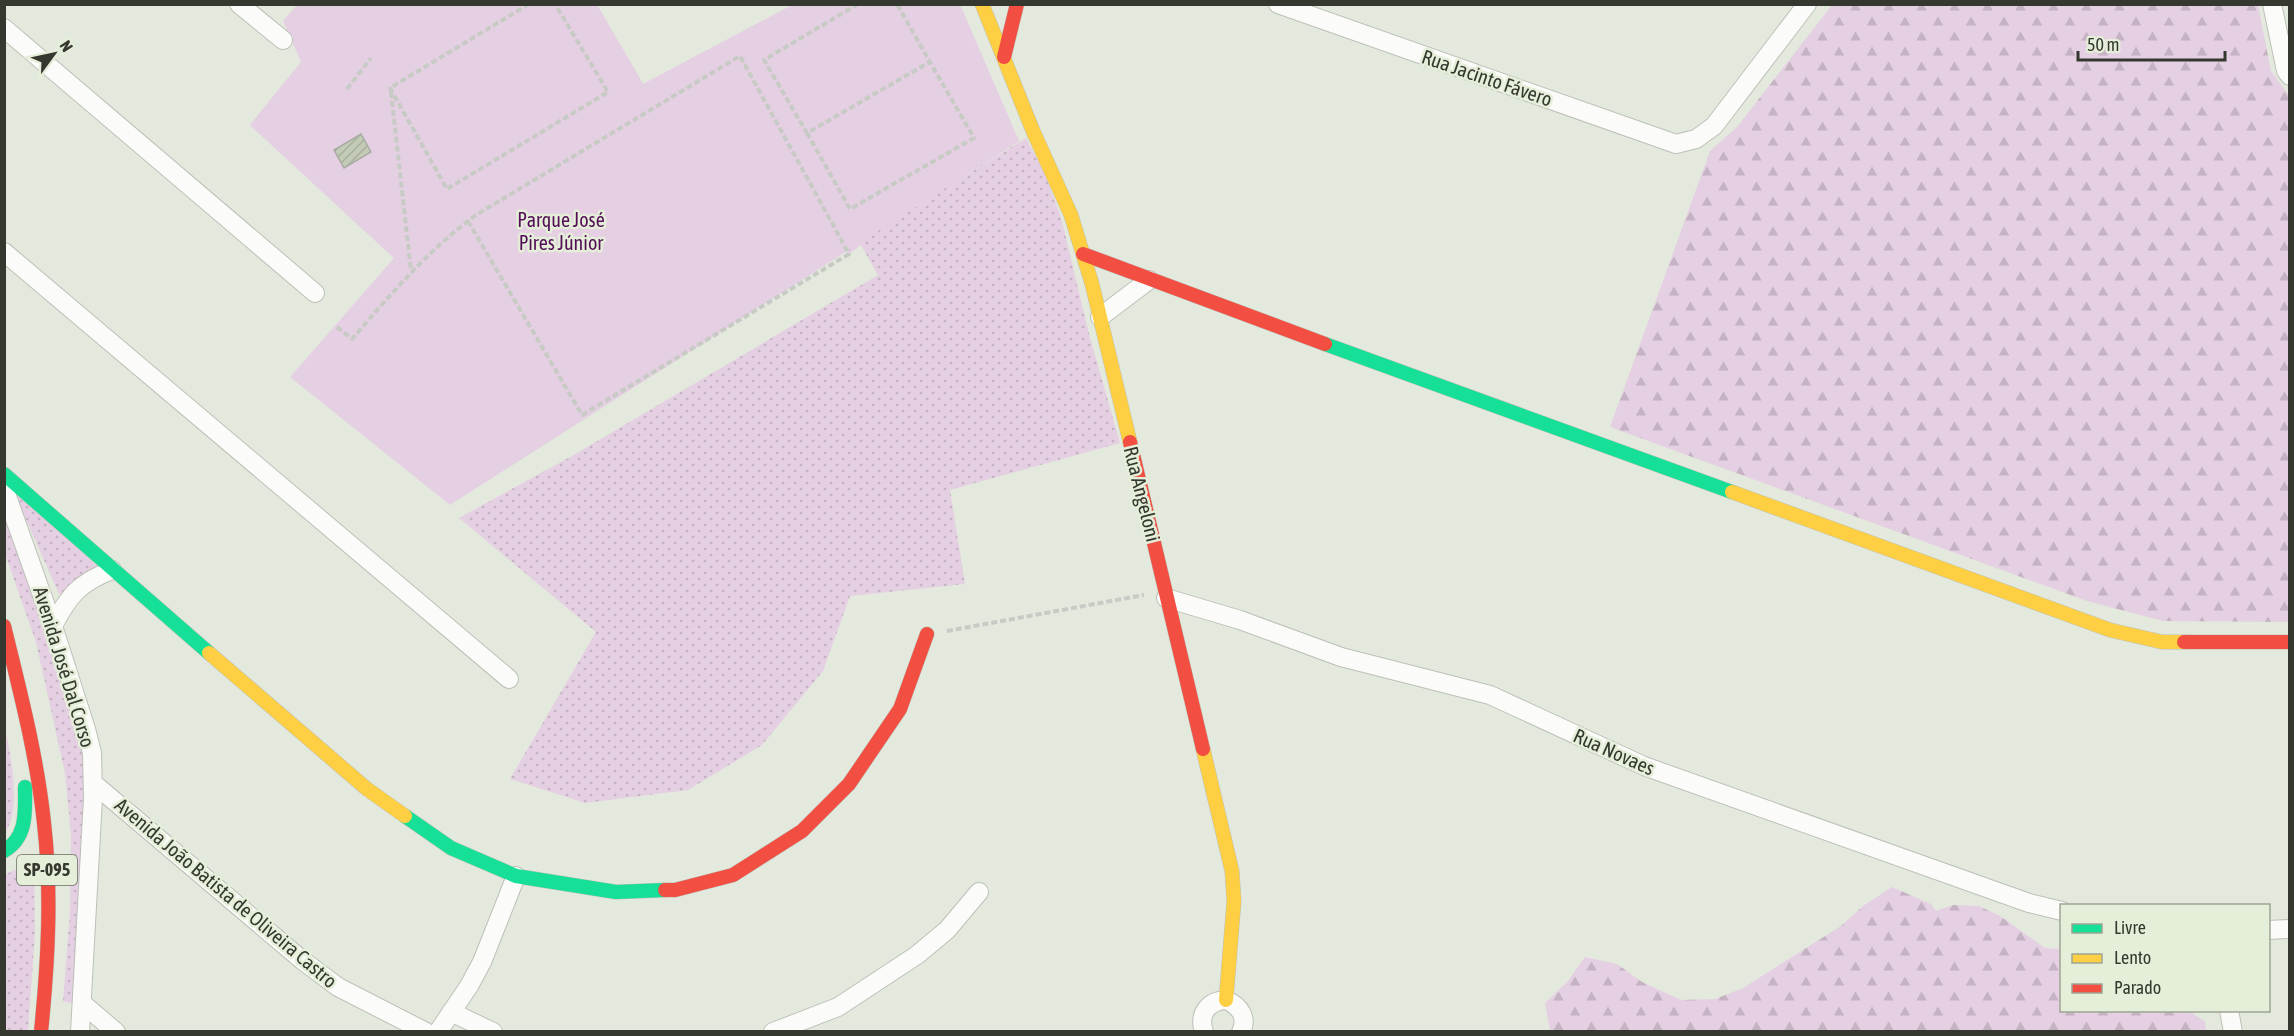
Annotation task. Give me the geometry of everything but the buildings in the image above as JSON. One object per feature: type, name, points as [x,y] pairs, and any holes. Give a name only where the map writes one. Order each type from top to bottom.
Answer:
[{"type":"street","points":[[239,4],[283,39]]},
{"type":"street","name":"Rua Angeloni","points":[[982,4],[1033,131],[1071,215],[1100,317],[1232,871],[1234,901],[1226,1000]]},
{"type":"street","points":[[1004,57],[1017,4]]},
{"type":"street","name":"Rua Jacinto Fávero","points":[[1278,4],[1676,144],[1696,139],[1714,126],[1807,4]]},
{"type":"street","points":[[2272,4],[2289,76]]},
{"type":"street","points":[[4,28],[315,293]]},
{"type":"street","points":[[1083,254],[2109,630],[2162,642],[2289,642]]},
{"type":"street","points":[[6,255],[509,679]]},
{"type":"street","points":[[1100,317],[1149,280]]},
{"type":"street","points":[[4,474],[367,789],[452,848],[516,876],[569,886],[616,892],[675,890],[733,875],[802,831],[849,784],[900,709],[927,634]]},
{"type":"street","name":"Avenida José Dal Corso","points":[[4,488],[53,626],[92,753],[93,783],[80,1032]]},
{"type":"street","points":[[53,626],[64,604],[77,588],[91,578],[112,570]]},
{"type":"street","name":"Rua Novaes","points":[[1166,595],[1341,657],[1419,675],[1490,695],[1644,766],[2018,899],[2060,911]]},
{"type":"street","name":"SP-095","points":[[4,626],[24,710],[44,822],[48,880],[48,955],[41,1032]]},
{"type":"street","points":[[4,851],[10,849],[25,825],[24,710]]},
{"type":"street","name":"Avenida João Batista de Oliveira Castro","points":[[93,783],[302,960],[338,987],[415,1029]]},
{"type":"street","points":[[438,1032],[482,962],[516,876]]},
{"type":"street","points":[[772,1032],[838,1007],[917,955],[947,930],[979,892]]},
{"type":"street","points":[[2270,930],[2289,929]]},
{"type":"street","points":[[1204,1032],[1202,1017],[1205,1010],[1210,1004],[1226,1000],[1239,1008],[1246,1031]]},
{"type":"street","points":[[82,1003],[116,1032]]},
{"type":"street","points":[[451,1012],[493,1032]]},
{"type":"street","points":[[2229,1012],[2232,1032]]},
{"type":"path","points":[[390,88],[529,4]]},
{"type":"path","points":[[390,88],[447,189],[608,92],[555,4]]},
{"type":"path","points":[[858,4],[764,60],[850,209],[974,138],[897,4]]},
{"type":"path","points":[[337,327],[352,339],[411,271],[468,221],[740,56],[849,254],[582,415],[468,221]]},
{"type":"path","points":[[347,89],[371,58]]},
{"type":"path","points":[[807,133],[930,62]]},
{"type":"path","points":[[390,88],[411,271]]},
{"type":"path","points":[[927,634],[1166,595]]},
{"type":"green space","name":"Parque José Pires Júnior","points":[[960,4],[1019,141],[450,505],[290,377],[394,258],[250,125],[301,62],[283,21],[297,5],[597,5],[643,84],[792,5]]},
{"type":"green space","points":[[348,5],[597,5],[652,99],[809,5],[956,5],[982,70],[1019,141],[955,183],[1026,138],[1045,174],[1061,217],[1089,334],[1120,443],[950,490],[965,584],[850,596],[823,671],[762,745],[688,790],[585,803],[510,779],[596,632],[459,518],[572,456],[878,275],[861,245],[849,254],[739,56],[476,215],[426,258],[352,339],[337,327],[394,258],[250,125]]},
{"type":"green space","points":[[1832,5],[2258,5],[2271,71],[2290,97],[2289,622],[2163,621],[2087,601],[1610,427],[1710,151],[1737,127]]},
{"type":"green space","points":[[10,483],[100,569],[67,593],[59,594]]},
{"type":"green space","points":[[4,502],[80,729],[87,784],[77,1001],[70,1003],[63,1001],[70,912],[71,835],[65,773],[36,642],[5,554]]},
{"type":"green space","points":[[4,724],[12,765],[14,796],[10,824],[4,834]]},
{"type":"green space","points":[[34,861],[35,933],[28,1031],[5,1031],[4,875]]},
{"type":"green space","points":[[1892,887],[1931,904],[1936,911],[1953,905],[1979,906],[2000,916],[2045,948],[2060,949],[2060,1012],[2190,1012],[2205,1021],[2206,1031],[1550,1031],[1545,1003],[1567,982],[1585,957],[1617,964],[1642,982],[1681,1000],[1715,999],[1743,988],[1841,926],[1863,906]]},
{"type":"traffic: fast","points":[[1325,344],[1732,492]]},
{"type":"traffic: fast","points":[[4,474],[209,653]]},
{"type":"traffic: fast","points":[[4,851],[12,845],[24,823],[25,787]]},
{"type":"traffic: fast","points":[[405,816],[451,848],[516,876],[616,892],[665,890]]},
{"type":"traffic: slow","points":[[982,4],[1033,131],[1071,215],[1092,284],[1130,442]]},
{"type":"traffic: slow","points":[[1732,492],[2110,630],[2162,642],[2184,642]]},
{"type":"traffic: slow","points":[[209,653],[367,789],[405,816]]},
{"type":"traffic: slow","points":[[1203,749],[1232,871],[1234,901],[1226,1000]]},
{"type":"traffic: jam","points":[[1004,57],[1017,4]]},
{"type":"traffic: jam","points":[[1083,254],[1325,344]]},
{"type":"traffic: jam","points":[[1130,442],[1203,749]]},
{"type":"traffic: jam","points":[[4,626],[32,748],[41,798],[46,849],[48,927],[41,1032]]},
{"type":"traffic: jam","points":[[665,890],[675,890],[733,875],[802,831],[849,784],[900,709],[927,634]]},
{"type":"traffic: jam","points":[[2184,642],[2290,642]]}]
